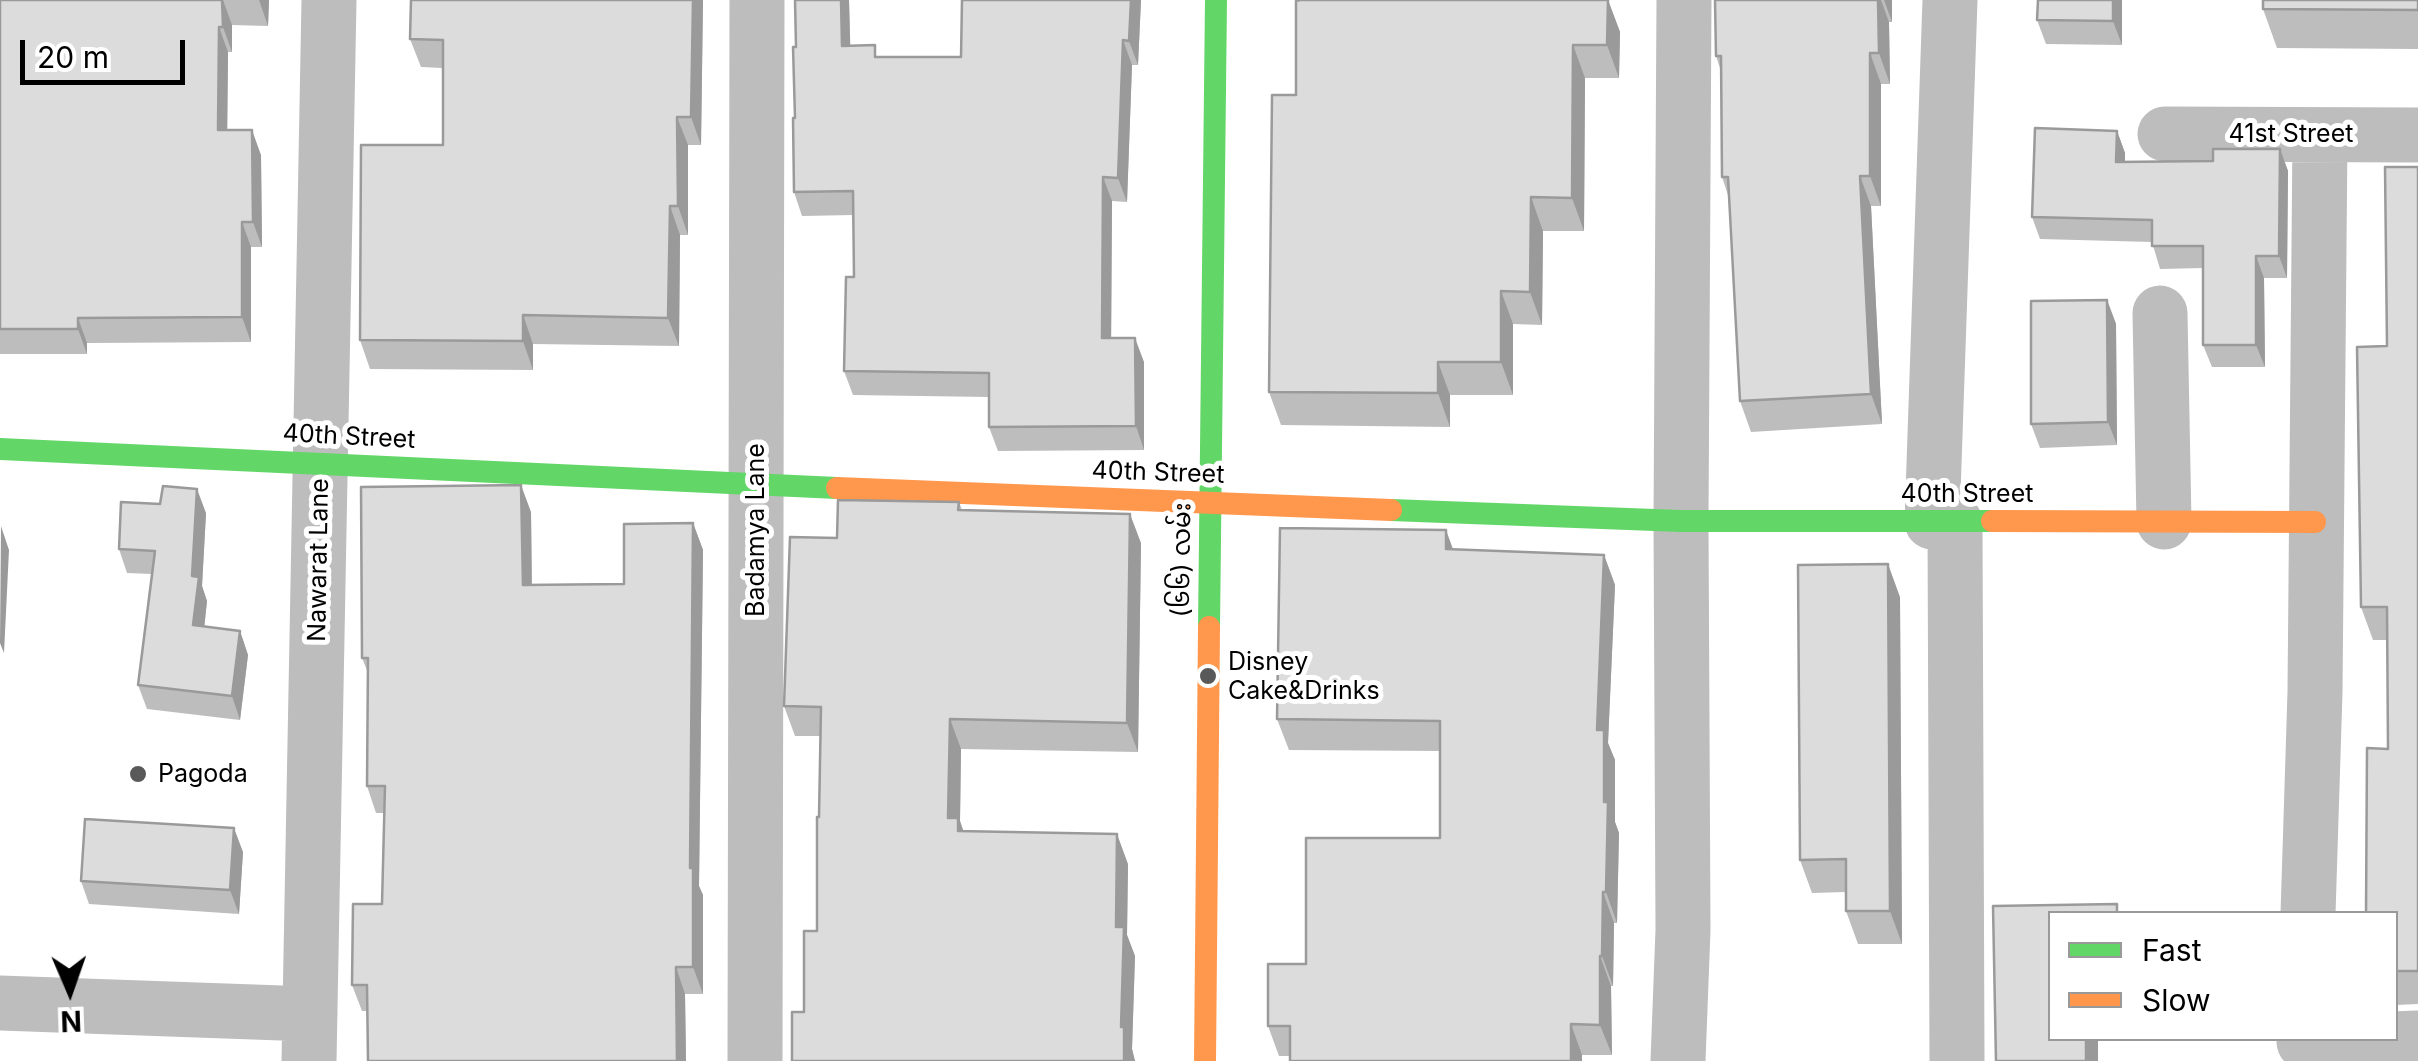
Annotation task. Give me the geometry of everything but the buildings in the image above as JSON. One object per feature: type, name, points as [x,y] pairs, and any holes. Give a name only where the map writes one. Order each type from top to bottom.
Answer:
[{"type":"street","name":"Nawarat Lane","points":[[309,1038],[329,0]]},
{"type":"street","name":"Badamya Lane","points":[[755,1061],[757,0]]},
{"type":"street","name":"(၆၆) လမ်း","points":[[1205,1061],[1216,0]]},
{"type":"street","points":[[1678,1061],[1683,930],[1684,0]]},
{"type":"street","points":[[1950,0],[1943,522],[1958,1061]]},
{"type":"street","name":"41st Street","points":[[2165,134],[2418,135]]},
{"type":"street","points":[[2308,911],[2315,692],[2320,134]]},
{"type":"street","points":[[2160,313],[2164,522]]},
{"type":"street","name":"40th Street","points":[[0,449],[756,485],[1681,521],[2315,522]]},
{"type":"street","points":[[0,1004],[309,1038]]},
{"type":"street","points":[[2303,1047],[2380,1041]]},
{"type":"traffic: fast","points":[[1209,627],[1216,0]]},
{"type":"traffic: fast","points":[[0,449],[837,488]]},
{"type":"traffic: fast","points":[[1391,510],[1681,521],[1992,521]]},
{"type":"traffic: slow","points":[[837,488],[1391,510]]},
{"type":"traffic: slow","points":[[1992,521],[2315,522]]},
{"type":"traffic: slow","points":[[1205,1061],[1209,627]]},
{"type":"place","name":"Disney Cake&Drinks","points":[[1208,676]]},
{"type":"place","name":"Pagoda","points":[[138,774]]}]
